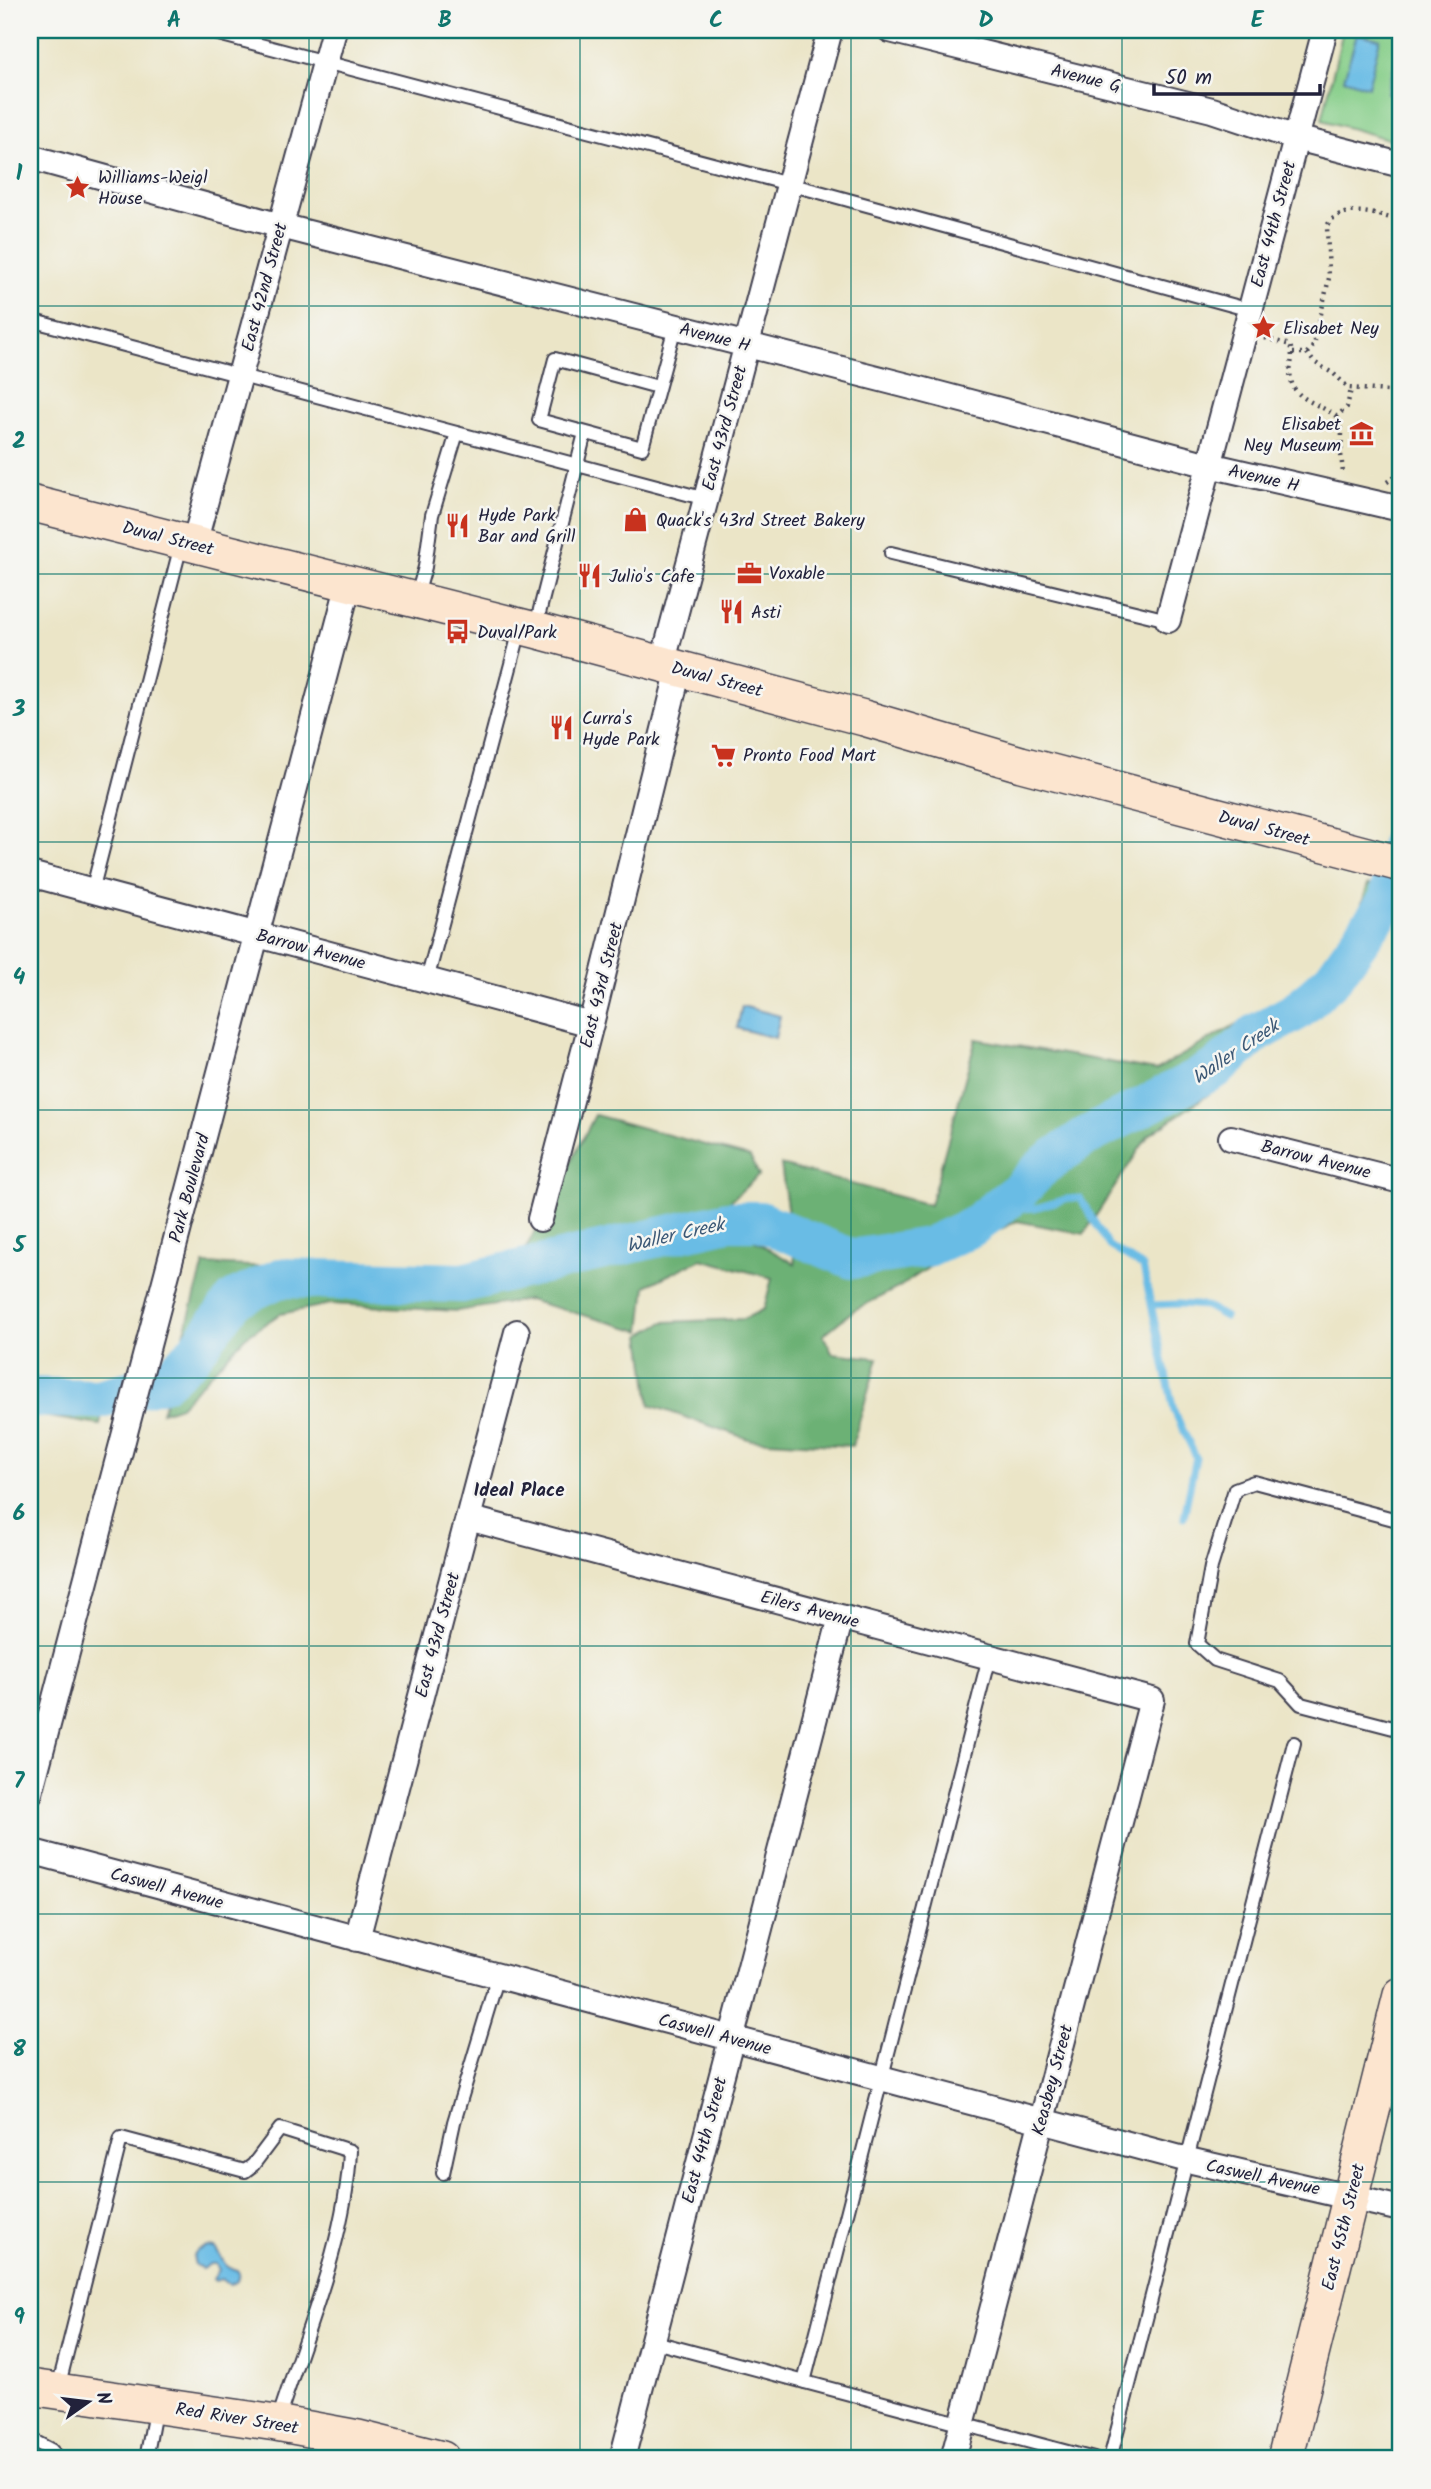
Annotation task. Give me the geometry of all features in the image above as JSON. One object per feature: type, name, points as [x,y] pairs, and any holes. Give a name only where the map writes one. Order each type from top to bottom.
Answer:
[{"type":"street","name":"East 42nd Street","points":[[188,543],[240,376],[334,30]]},
{"type":"street","name":"East 43rd Street","points":[[540,1220],[591,1024],[706,499],[830,30]]},
{"type":"street","name":"Avenue G","points":[[890,30],[1212,110],[1296,138],[1401,165]]},
{"type":"street","name":"East 44th Street","points":[[1168,620],[1325,30]]},
{"type":"street","name":"Avenue H","points":[[30,157],[281,226],[1209,466],[1401,509]]},
{"type":"street","name":"Duval Street","points":[[30,503],[528,628],[864,718],[1033,767],[1389,861]]},
{"type":"street","name":"Park Boulevard","points":[[30,1793],[349,583]]},
{"type":"street","name":"Barrow Avenue","points":[[30,874],[591,1024]]},
{"type":"street","name":"Barrow Avenue","points":[[1231,1138],[1401,1181]]},
{"type":"street","name":"East 43rd Street","points":[[358,1938],[517,1332]]},
{"type":"street","name":"Eilers Avenue","points":[[468,1518],[1152,1700]]},
{"type":"street","name":"East 44th Street","points":[[621,2459],[841,1617]]},
{"type":"street","name":"Keasbey Street","points":[[953,2459],[1152,1700]]},
{"type":"street","name":"Caswell Avenue","points":[[30,1851],[1188,2160],[1401,2209]]},
{"type":"street","name":"East 45th Street","points":[[1285,2459],[1401,1995]]},
{"type":"street","name":"Red River Street","points":[[43,2389],[276,2423],[355,2449],[442,2459]]},
{"type":"lane","points":[[203,30],[1250,310]]},
{"type":"lane","points":[[30,320],[706,499]]},
{"type":"lane","points":[[658,387],[555,359],[539,420],[642,448],[675,327]]},
{"type":"lane","points":[[416,600],[425,567],[432,515],[457,433]]},
{"type":"lane","points":[[427,980],[585,433]]},
{"type":"lane","points":[[92,891],[188,543]]},
{"type":"lane","points":[[891,553],[1168,620]]},
{"type":"lane","points":[[1401,1521],[1254,1482],[1235,1489],[1211,1567],[1196,1644],[1215,1660],[1280,1681],[1301,1704],[1401,1730]]},
{"type":"lane","points":[[804,2382],[989,1657]]},
{"type":"lane","points":[[1110,2459],[1294,1743]]},
{"type":"lane","points":[[443,2173],[454,2122],[498,1976]]},
{"type":"lane","points":[[43,2389],[121,2138],[245,2171],[253,2165],[281,2129],[350,2151],[349,2175],[331,2257],[276,2423]]},
{"type":"lane","points":[[651,2341],[1094,2459]]},
{"type":"lane","points":[[146,2459],[156,2406]]},
{"type":"lane","points":[[30,2439],[51,2450],[59,2459]]},
{"type":"path","points":[[1293,353],[1307,353],[1314,345],[1329,278],[1327,226],[1331,219],[1343,213],[1357,213],[1401,221]]},
{"type":"path","points":[[1258,336],[1290,345],[1293,353],[1290,377],[1296,392],[1336,416],[1342,433],[1342,479]]},
{"type":"path","points":[[1307,353],[1314,362],[1351,389],[1380,388],[1401,392]]},
{"type":"path","points":[[1336,416],[1349,402],[1351,389]]},
{"type":"green space","points":[[1343,30],[1401,30],[1401,143],[1322,120]]},
{"type":"green space","points":[[1401,759],[1401,833],[1386,828]]},
{"type":"green space","points":[[1368,884],[1401,893],[1401,903],[1322,1004],[1264,1047],[1222,1085],[1148,1136],[1084,1234],[1017,1221],[949,1254],[898,1288],[854,1310],[823,1335],[832,1353],[878,1358],[852,1446],[751,1440],[650,1405],[641,1335],[664,1322],[744,1319],[764,1309],[772,1278],[701,1259],[646,1286],[641,1331],[528,1300],[457,1311],[331,1304],[280,1314],[245,1337],[180,1406],[162,1412],[204,1264],[443,1274],[522,1256],[595,1115],[750,1157],[759,1175],[727,1204],[719,1230],[750,1238],[795,1264],[781,1165],[930,1205],[976,1039],[1156,1070],[1333,969],[1356,923]]},
{"type":"green space","points":[[30,1383],[36,1386],[108,1383],[100,1425],[30,1414]]},
{"type":"water","points":[[1357,34],[1380,39],[1368,87],[1344,79]]},
{"type":"water","points":[[1401,44],[1401,96],[1387,93]]},
{"type":"water","points":[[742,1006],[780,1016],[775,1038],[737,1028]]},
{"type":"water","points":[[207,2247],[215,2248],[227,2267],[237,2270],[237,2281],[230,2285],[222,2279],[215,2281],[213,2279],[219,2270],[216,2264],[202,2269],[195,2266],[193,2255]]},
{"type":"waterway","name":"Waller Creek","points":[[30,1397],[97,1399],[163,1382],[191,1357],[235,1299],[280,1278],[462,1283],[728,1221],[760,1221],[852,1259],[928,1247],[972,1227],[1020,1190],[1044,1165],[1085,1137],[1217,1068],[1257,1033],[1297,1011],[1333,978],[1388,900],[1401,843]]},
{"type":"waterway","points":[[993,1211],[1035,1208],[1080,1198],[1109,1246],[1143,1267],[1174,1411],[1196,1457],[1184,1517]]},
{"type":"waterway","points":[[1152,1305],[1205,1306],[1225,1317]]},
{"type":"place","name":"Williams-Weigl House","points":[[78,187]]},
{"type":"place","name":"Elisabet Ney","points":[[1263,328]]},
{"type":"place","name":"Elisabet Ney Museum","points":[[1361,434]]},
{"type":"place","name":"Quack's 43rd Street Bakery","points":[[636,520]]},
{"type":"place","name":"Hyde Park Bar and Grill","points":[[458,525]]},
{"type":"place","name":"Voxable","points":[[749,573]]},
{"type":"place","name":"Julio's Cafe","points":[[589,576]]},
{"type":"place","name":"Asti","points":[[731,612]]},
{"type":"place","name":"Duval/Park","points":[[457,632]]},
{"type":"place","name":"Curra's Hyde Park","points":[[562,728]]},
{"type":"place","name":"Pronto Food Mart","points":[[723,755]]},
{"type":"district","name":"Ideal Place","points":[[519,1489]]}]
